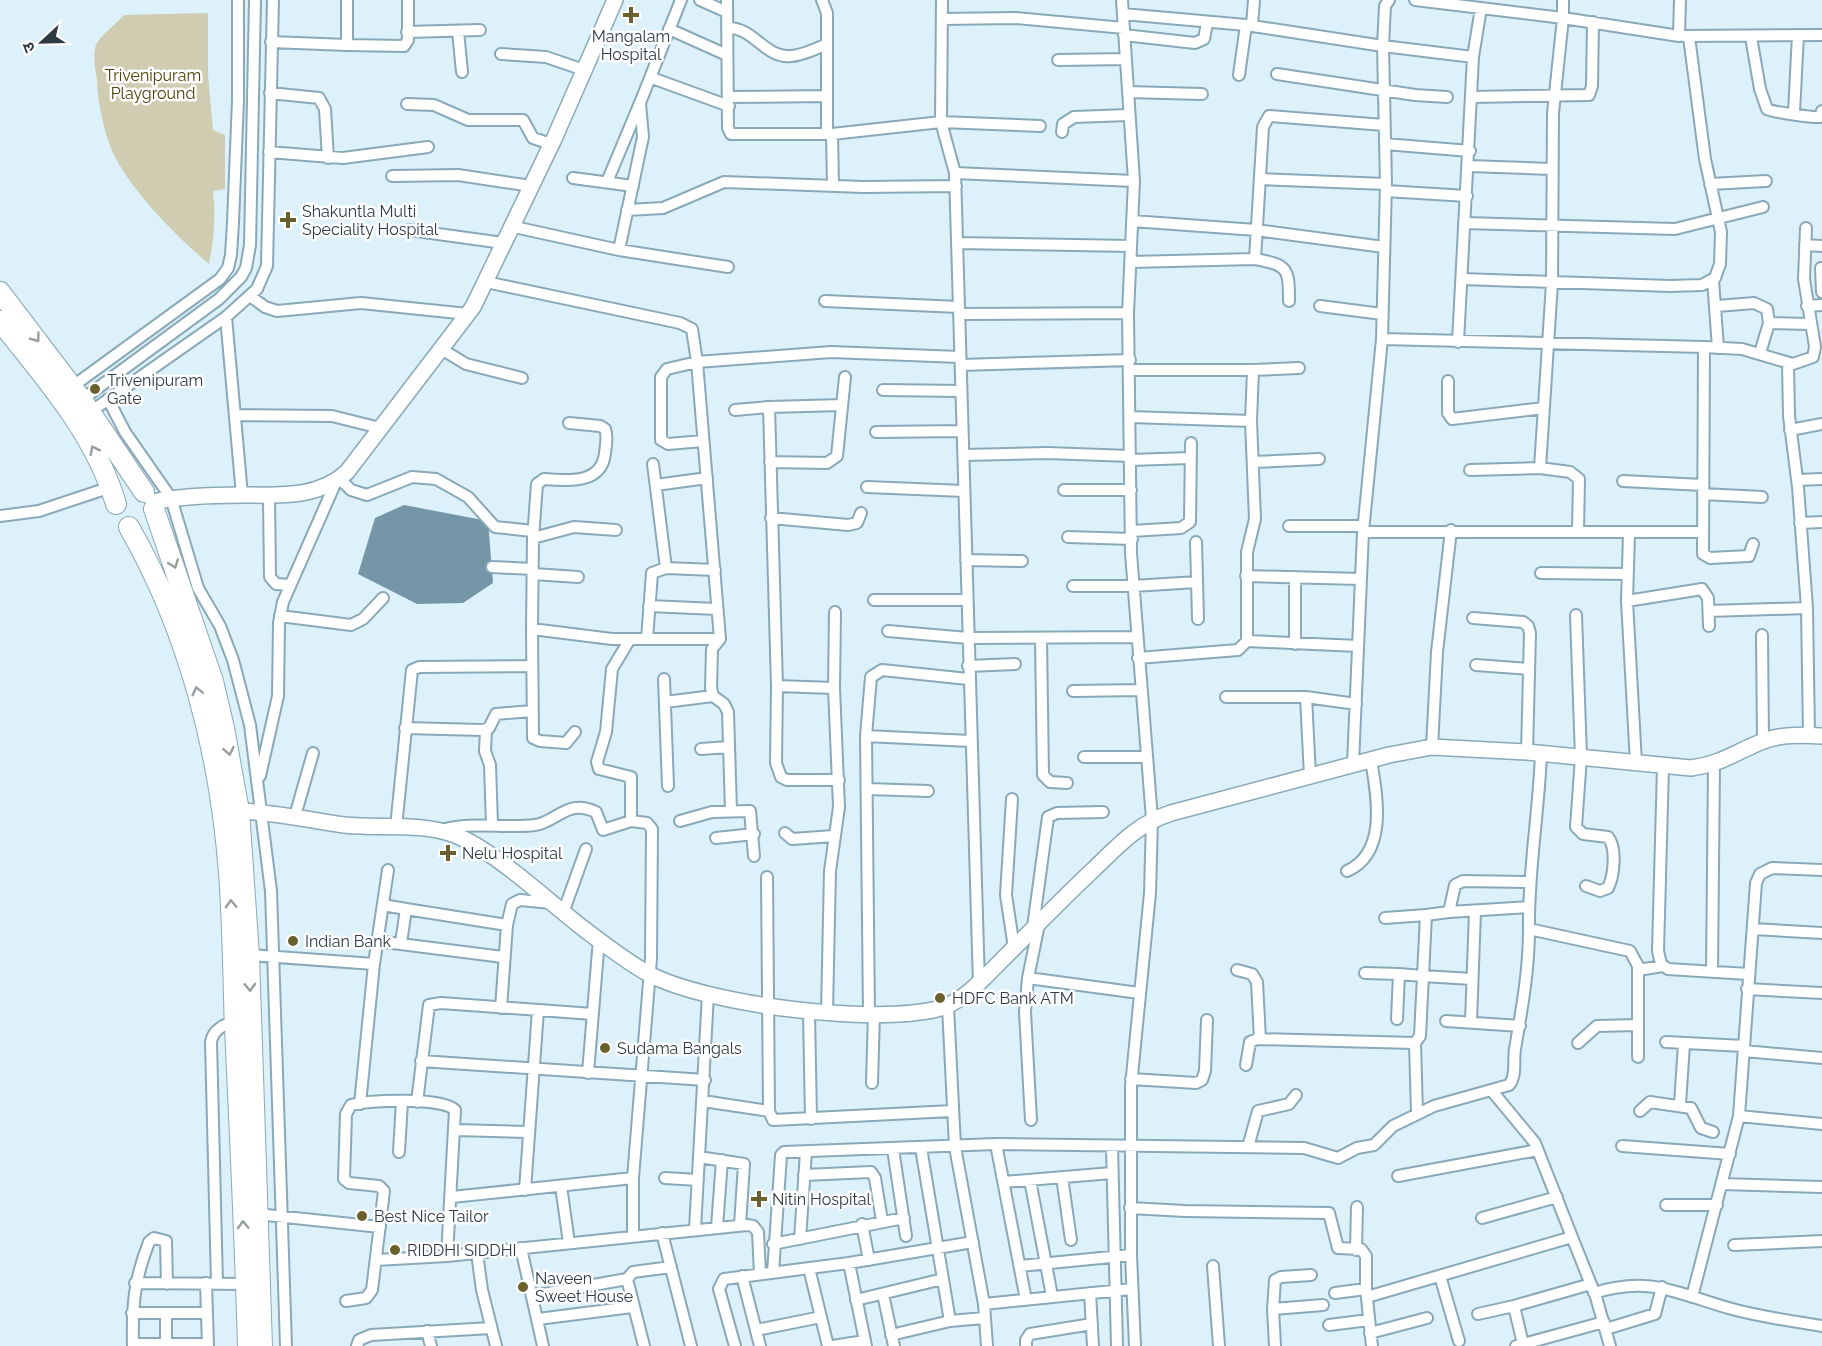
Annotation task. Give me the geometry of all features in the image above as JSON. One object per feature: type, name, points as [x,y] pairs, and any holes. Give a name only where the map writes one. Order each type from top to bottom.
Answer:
[{"type":"highway","points":[[0,292],[75,404],[113,496],[118,518],[129,527],[167,601],[194,679],[211,750],[218,785],[229,873],[226,1025],[241,1284],[248,1346]]},
{"type":"highway","points":[[0,321],[75,404],[155,500],[213,681],[224,728],[238,811],[249,955],[262,1346]]},
{"type":"highway","points":[[113,496],[130,490],[155,500]]},
{"type":"highway","points":[[129,527],[142,526],[152,516],[155,500]]},
{"type":"street","points":[[75,404],[104,363],[220,279],[228,265],[233,223],[238,100],[238,0]]},
{"type":"street","points":[[75,404],[219,298],[245,270],[250,245],[255,0]]},
{"type":"street","points":[[75,404],[108,399],[123,389],[226,317],[250,296],[264,276],[267,266],[273,0]]},
{"type":"street","points":[[347,0],[347,45]]},
{"type":"street","points":[[271,42],[399,48],[406,45],[408,0]]},
{"type":"street","points":[[258,783],[272,733],[278,696],[280,616],[290,585],[337,481],[468,314],[486,282],[510,226],[551,144],[615,0]]},
{"type":"street","points":[[607,182],[624,135],[651,78],[681,0]]},
{"type":"street","points":[[700,0],[727,12]]},
{"type":"street","points":[[727,0],[728,128],[736,136],[830,134],[941,122],[1040,126]]},
{"type":"street","points":[[822,0],[828,13],[827,96],[833,186]]},
{"type":"street","points":[[942,0],[941,122],[955,173],[956,186],[968,679],[979,984]]},
{"type":"street","points":[[1122,0],[1134,182],[1128,313],[1133,586],[1152,819],[1150,893],[1131,1079],[1130,1208],[1135,1346]]},
{"type":"street","points":[[1239,75],[1254,0]]},
{"type":"street","points":[[1353,764],[1363,529],[1382,339],[1386,188],[1382,89],[1385,6],[1389,0]]},
{"type":"street","points":[[1422,0],[1684,36],[1822,35]]},
{"type":"street","points":[[1540,468],[1546,344],[1552,283],[1551,169],[1554,97],[1563,0]]},
{"type":"street","points":[[1462,279],[1670,286],[1702,285],[1713,280],[1718,274],[1721,255],[1718,219],[1684,36],[1680,0]]},
{"type":"street","points":[[1458,342],[1470,151],[1473,57],[1481,8]]},
{"type":"street","points":[[1123,14],[1249,26],[1473,57]]},
{"type":"street","points":[[942,19],[1015,18],[1195,43],[1204,39],[1207,23]]},
{"type":"street","points":[[1472,97],[1586,96],[1591,92],[1593,22]]},
{"type":"street","points":[[727,28],[744,31],[769,50],[783,56],[801,54],[827,44]]},
{"type":"street","points":[[669,29],[728,55]]},
{"type":"street","points":[[407,32],[480,30]]},
{"type":"street","points":[[458,31],[462,72]]},
{"type":"street","points":[[1794,112],[1798,35]]},
{"type":"street","points":[[1751,37],[1763,104],[1772,112],[1794,112],[1817,119],[1822,111]]},
{"type":"street","points":[[501,54],[546,57],[584,70]]},
{"type":"street","points":[[1058,60],[1126,59]]},
{"type":"street","points":[[1277,74],[1447,97]]},
{"type":"street","points":[[651,78],[728,102],[827,96]]},
{"type":"street","points":[[1128,92],[1202,94]]},
{"type":"street","points":[[270,93],[319,98],[325,109],[328,158]]},
{"type":"street","points":[[619,250],[643,137],[640,103]]},
{"type":"street","points":[[407,104],[434,105],[468,120],[523,120],[533,138],[551,144]]},
{"type":"street","points":[[1062,132],[1063,124],[1074,117],[1129,115]]},
{"type":"street","points":[[1255,259],[1263,127],[1269,116],[1384,125]]},
{"type":"street","points":[[1385,144],[1470,151]]},
{"type":"street","points":[[268,152],[328,158],[365,157],[428,147]]},
{"type":"street","points":[[1469,166],[1551,169]]},
{"type":"street","points":[[955,173],[1134,182]]},
{"type":"street","points":[[392,176],[458,175],[531,186]]},
{"type":"street","points":[[573,178],[633,186]]},
{"type":"street","points":[[1260,179],[1467,196]]},
{"type":"street","points":[[1710,184],[1766,181]]},
{"type":"street","points":[[627,210],[663,208],[724,182],[833,186],[956,186]]},
{"type":"street","points":[[1464,223],[1675,229],[1762,207]]},
{"type":"street","points":[[1132,221],[1256,230],[1384,247]]},
{"type":"street","points":[[510,226],[619,250],[728,267]]},
{"type":"street","points":[[1382,339],[1704,347],[1760,353],[1788,363],[1799,364],[1813,357],[1815,347],[1804,279],[1806,228]]},
{"type":"street","points":[[409,230],[503,243]]},
{"type":"street","points":[[957,243],[1131,246]]},
{"type":"street","points":[[1805,245],[1822,246]]},
{"type":"street","points":[[1130,262],[1255,259],[1277,263],[1284,267],[1289,277],[1289,301]]},
{"type":"street","points":[[228,265],[264,276]]},
{"type":"street","points":[[1821,268],[1822,292]]},
{"type":"street","points":[[1713,280],[1717,306],[1718,348]]},
{"type":"street","points":[[486,282],[686,324],[692,329],[698,362],[720,639],[713,647],[711,654],[713,696],[726,707],[731,811]]},
{"type":"street","points":[[250,296],[265,307],[277,311],[361,303],[468,314]]},
{"type":"street","points":[[825,301],[959,311],[1128,313]]},
{"type":"street","points":[[1717,306],[1760,305],[1767,309],[1769,323],[1760,353]]},
{"type":"street","points":[[1807,306],[1822,305]]},
{"type":"street","points":[[1320,306],[1382,314]]},
{"type":"street","points":[[226,317],[242,495]]},
{"type":"street","points":[[1769,323],[1810,324]]},
{"type":"street","points":[[1704,347],[1703,554],[1710,558],[1749,556],[1753,544]]},
{"type":"street","points":[[442,350],[466,364],[522,378]]},
{"type":"street","points":[[703,441],[668,444],[664,443],[660,436],[661,377],[667,369],[698,362],[831,352],[961,361],[1253,370],[1299,368]]},
{"type":"street","points":[[104,363],[123,389]]},
{"type":"street","points":[[238,811],[262,811],[344,825],[426,827],[440,831],[468,842],[650,975],[708,994],[809,1012],[921,1012],[948,1006],[979,984],[1036,924],[1128,834],[1152,819],[1371,759],[1432,747],[1534,753],[1691,768],[1714,765],[1762,741],[1816,736],[1797,480],[1790,430],[1788,363]]},
{"type":"street","points":[[1138,658],[1238,650],[1247,641],[1247,552],[1255,519],[1251,421],[1253,370]]},
{"type":"street","points":[[770,462],[827,463],[833,461],[838,452],[845,377]]},
{"type":"street","points":[[1448,381],[1448,413],[1452,419],[1544,408]]},
{"type":"street","points":[[883,390],[961,391]]},
{"type":"street","points":[[108,399],[198,588],[220,626],[233,660],[250,725],[271,891],[286,1346]]},
{"type":"street","points":[[735,410],[842,405]]},
{"type":"street","points":[[769,407],[777,686],[776,763],[781,777],[787,780],[839,780]]},
{"type":"street","points":[[235,415],[332,416],[380,428]]},
{"type":"street","points":[[1130,417],[1251,421]]},
{"type":"street","points":[[569,423],[600,426],[605,429],[607,436],[604,461],[598,472],[583,479],[567,481],[544,479],[538,482],[533,535],[532,734],[536,740],[566,743],[575,732]]},
{"type":"street","points":[[1790,430],[1822,424]]},
{"type":"street","points":[[876,432],[962,431]]},
{"type":"street","points":[[1068,537],[1132,535],[1181,528],[1190,522],[1191,442]]},
{"type":"street","points":[[964,455],[1191,458]]},
{"type":"street","points":[[1253,462],[1319,459]]},
{"type":"street","points":[[653,464],[666,568]]},
{"type":"street","points":[[1470,470],[1540,468],[1570,472],[1579,479],[1578,531]]},
{"type":"street","points":[[337,481],[351,490],[367,495],[412,477],[436,479],[468,497],[495,527],[533,535],[573,526],[616,530]]},
{"type":"street","points":[[656,485],[707,478]]},
{"type":"street","points":[[1797,480],[1822,479]]},
{"type":"street","points":[[155,500],[242,495],[269,496],[319,490],[337,481]]},
{"type":"street","points":[[1623,481],[1762,497]]},
{"type":"street","points":[[867,487],[964,491]]},
{"type":"street","points":[[1064,490],[1131,490]]},
{"type":"street","points":[[0,516],[39,511],[113,496]]},
{"type":"street","points":[[269,496],[270,578],[276,584],[290,585]]},
{"type":"street","points":[[771,518],[848,525],[857,523],[861,513]]},
{"type":"street","points":[[1800,523],[1822,522]]},
{"type":"street","points":[[1289,526],[1629,534],[1703,532]]},
{"type":"street","points":[[1432,747],[1437,652],[1451,530]]},
{"type":"street","points":[[1629,534],[1627,601],[1636,763]]},
{"type":"street","points":[[1196,542],[1198,619]]},
{"type":"street","points":[[966,560],[1023,561]]},
{"type":"street","points":[[492,567],[578,577]]},
{"type":"street","points":[[647,639],[651,577],[656,570],[666,568],[715,570]]},
{"type":"street","points":[[1541,573],[1628,574]]},
{"type":"street","points":[[1246,576],[1361,579]]},
{"type":"street","points":[[1295,577],[1295,644]]},
{"type":"street","points":[[1073,586],[1133,586],[1197,582]]},
{"type":"street","points":[[1627,601],[1702,589],[1708,598],[1709,626]]},
{"type":"street","points":[[280,616],[351,625],[363,619],[382,598]]},
{"type":"street","points":[[874,600],[967,600]]},
{"type":"street","points":[[649,606],[717,609]]},
{"type":"street","points":[[1709,611],[1807,608]]},
{"type":"street","points":[[827,1012],[830,871],[839,780],[834,688],[835,612]]},
{"type":"street","points":[[1576,615],[1581,757],[1576,827],[1583,834],[1608,837],[1613,849],[1612,879],[1608,888],[1600,891],[1586,886]]},
{"type":"street","points":[[773,1273],[773,1244],[781,1155],[788,1151],[996,1144],[1304,1148],[1342,1157],[1357,1148],[1374,1145],[1392,1126],[1417,1113],[1448,1101],[1492,1091],[1512,1081],[1515,1047],[1529,965],[1530,882],[1539,803],[1529,669],[1530,633],[1528,626],[1523,622],[1473,618]]},
{"type":"street","points":[[532,629],[592,638],[720,639]]},
{"type":"street","points":[[888,631],[968,638],[1136,637]]},
{"type":"street","points":[[1762,635],[1762,741]]},
{"type":"street","points":[[1041,638],[1043,775],[1050,782],[1067,783]]},
{"type":"street","points":[[630,639],[612,669],[606,732],[597,762],[599,769],[631,777],[631,821]]},
{"type":"street","points":[[1247,641],[1358,646]]},
{"type":"street","points":[[968,666],[1015,664]]},
{"type":"street","points":[[1476,665],[1529,669]]},
{"type":"street","points":[[396,827],[410,674],[415,668],[531,666]]},
{"type":"street","points":[[872,1083],[866,736],[871,677],[882,670],[968,679]]},
{"type":"street","points":[[664,679],[668,786]]},
{"type":"street","points":[[777,686],[834,688]]},
{"type":"street","points":[[1072,691],[1140,690]]},
{"type":"street","points":[[665,702],[713,696]]},
{"type":"street","points":[[1226,697],[1306,698],[1356,704]]},
{"type":"street","points":[[1306,698],[1310,776]]},
{"type":"street","points":[[492,825],[486,730],[496,714],[532,711]]},
{"type":"street","points":[[405,728],[486,730]]},
{"type":"street","points":[[866,736],[970,741]]},
{"type":"street","points":[[702,748],[729,747]]},
{"type":"street","points":[[295,816],[313,753]]},
{"type":"street","points":[[1084,757],[1146,757]]},
{"type":"street","points":[[1347,871],[1362,862],[1373,842],[1377,807],[1371,759]]},
{"type":"street","points":[[1712,971],[1714,765]]},
{"type":"street","points":[[1663,767],[1658,951],[1663,966]]},
{"type":"street","points":[[867,789],[928,791]]},
{"type":"street","points":[[1012,799],[1006,895],[1014,948]]},
{"type":"street","points":[[440,831],[492,825],[536,825],[560,812],[578,809],[596,812],[603,830],[631,821],[648,823],[653,832],[650,975],[633,1178],[633,1236]]},
{"type":"street","points":[[680,821],[699,814],[750,811],[754,834],[754,856]]},
{"type":"street","points":[[1031,1120],[1025,1030],[1028,978],[1048,817],[1057,813],[1103,812]]},
{"type":"street","points":[[785,833],[792,839],[834,836]]},
{"type":"street","points":[[716,838],[754,834]]},
{"type":"street","points":[[557,908],[586,849]]},
{"type":"street","points":[[1692,1297],[1739,1116],[1756,883],[1760,874],[1772,868],[1822,870]]},
{"type":"street","points":[[360,1104],[374,964],[388,870]]},
{"type":"street","points":[[767,877],[771,1118],[777,1122],[952,1111]]},
{"type":"street","points":[[1449,912],[1452,888],[1458,883],[1530,882]]},
{"type":"street","points":[[501,1008],[507,925],[512,904],[516,901],[557,908]]},
{"type":"street","points":[[382,905],[507,925]]},
{"type":"street","points":[[1385,918],[1529,907]]},
{"type":"street","points":[[401,943],[406,909]]},
{"type":"street","points":[[1471,1022],[1475,910]]},
{"type":"street","points":[[1417,1113],[1415,1043],[1420,1036],[1426,915]]},
{"type":"street","points":[[1529,928],[1624,948],[1634,955],[1638,970],[1638,1057]]},
{"type":"street","points":[[1753,929],[1822,933]]},
{"type":"street","points":[[588,1073],[599,939]]},
{"type":"street","points":[[377,941],[504,957]]},
{"type":"street","points":[[249,955],[374,964]]},
{"type":"street","points":[[1638,970],[1663,966],[1748,974]]},
{"type":"street","points":[[1237,970],[1252,974],[1257,982],[1260,1039]]},
{"type":"street","points":[[1365,972],[1472,980]]},
{"type":"street","points":[[1397,1019],[1399,974]]},
{"type":"street","points":[[1028,978],[1139,993]]},
{"type":"street","points":[[1747,989],[1822,993]]},
{"type":"street","points":[[694,1229],[705,1080],[708,994]]},
{"type":"street","points":[[417,1102],[429,1005],[441,1003],[593,1014]]},
{"type":"street","points":[[948,1006],[955,1147],[984,1304],[987,1346]]},
{"type":"street","points":[[525,1190],[538,1010]]},
{"type":"street","points":[[809,1012],[811,1119]]},
{"type":"street","points":[[1131,1079],[1196,1083],[1202,1080],[1205,1071],[1207,1020]]},
{"type":"street","points":[[1446,1021],[1520,1026]]},
{"type":"street","points":[[167,1284],[167,1244],[161,1238],[154,1238],[149,1242],[135,1283],[132,1313],[133,1345],[208,1345],[207,1313],[215,1283],[211,1042],[226,1025]]},
{"type":"street","points":[[1578,1043],[1597,1026],[1637,1025]]},
{"type":"street","points":[[1246,1065],[1250,1042],[1260,1039],[1415,1043]]},
{"type":"street","points":[[1666,1042],[1822,1058]]},
{"type":"street","points":[[1680,1104],[1684,1044]]},
{"type":"street","points":[[421,1061],[705,1080]]},
{"type":"street","points":[[1492,1091],[1525,1128],[1538,1150],[1592,1288],[1610,1346]]},
{"type":"street","points":[[1248,1147],[1258,1111],[1289,1104],[1296,1095]]},
{"type":"street","points":[[399,1152],[402,1101]]},
{"type":"street","points":[[703,1101],[770,1111]]},
{"type":"street","points":[[346,1301],[362,1299],[370,1295],[384,1191],[376,1185],[350,1183],[344,1175],[346,1114],[351,1105],[417,1102],[451,1105],[457,1114],[447,1256]]},
{"type":"street","points":[[1640,1111],[1650,1102],[1680,1104],[1691,1108],[1701,1128],[1713,1132]]},
{"type":"street","points":[[1739,1116],[1822,1124]]},
{"type":"street","points":[[456,1130],[528,1132]]},
{"type":"street","points":[[996,1144],[1026,1300]]},
{"type":"street","points":[[1112,1146],[1117,1346]]},
{"type":"street","points":[[1622,1146],[1730,1154]]},
{"type":"street","points":[[921,1148],[950,1321]]},
{"type":"street","points":[[893,1149],[906,1236]]},
{"type":"street","points":[[1398,1176],[1538,1150]]},
{"type":"street","points":[[800,1239],[806,1152]]},
{"type":"street","points":[[699,1157],[741,1162],[746,1168],[740,1225]]},
{"type":"street","points":[[717,1227],[722,1160]]},
{"type":"street","points":[[804,1175],[871,1172],[875,1178],[882,1221]]},
{"type":"street","points":[[1004,1182],[1112,1173]]},
{"type":"street","points":[[1062,1177],[1071,1240]]},
{"type":"street","points":[[452,1197],[633,1178]]},
{"type":"street","points":[[665,1178],[698,1180]]},
{"type":"street","points":[[1030,1180],[1052,1296]]},
{"type":"street","points":[[1722,1184],[1822,1187]]},
{"type":"street","points":[[561,1186],[569,1243]]},
{"type":"street","points":[[1482,1218],[1557,1197]]},
{"type":"street","points":[[1666,1205],[1717,1205]]},
{"type":"street","points":[[1356,1250],[1358,1207]]},
{"type":"street","points":[[1130,1208],[1236,1212],[1323,1211],[1332,1215],[1338,1248],[1364,1251],[1366,1256],[1366,1293],[1372,1346]]},
{"type":"street","points":[[257,1214],[380,1227]]},
{"type":"street","points":[[773,1244],[862,1224],[904,1218]]},
{"type":"street","points":[[862,1224],[869,1260]]},
{"type":"street","points":[[376,1260],[447,1256],[740,1225],[753,1226],[758,1232],[760,1275]]},
{"type":"street","points":[[662,1233],[692,1346]]},
{"type":"street","points":[[1335,1293],[1366,1293],[1440,1276],[1572,1237]]},
{"type":"street","points":[[1734,1245],[1822,1241]]},
{"type":"street","points":[[735,1346],[719,1285],[724,1279],[939,1250],[973,1242]]},
{"type":"street","points":[[521,1248],[543,1346]]},
{"type":"street","points":[[477,1253],[482,1290],[496,1346]]},
{"type":"street","points":[[1020,1266],[1131,1255]]},
{"type":"street","points":[[833,1346],[865,1343],[849,1263]]},
{"type":"street","points":[[1213,1266],[1219,1346]]},
{"type":"street","points":[[532,1296],[627,1279],[633,1272],[671,1267]]},
{"type":"street","points":[[809,1268],[828,1346]]},
{"type":"street","points":[[1275,1346],[1273,1309],[1275,1280],[1281,1277],[1311,1275]]},
{"type":"street","points":[[741,1276],[760,1346]]},
{"type":"street","points":[[1440,1276],[1459,1341]]},
{"type":"street","points":[[627,1279],[632,1307],[644,1346]]},
{"type":"street","points":[[856,1299],[944,1279]]},
{"type":"street","points":[[135,1283],[241,1284]]},
{"type":"street","points":[[1478,1314],[1592,1288],[1631,1284],[1662,1287],[1734,1309],[1822,1326]]},
{"type":"street","points":[[1514,1306],[1520,1345],[1655,1314],[1662,1287]]},
{"type":"street","points":[[984,1304],[1132,1289]]},
{"type":"street","points":[[1090,1293],[1093,1346]]},
{"type":"street","points":[[883,1294],[892,1341],[950,1321],[984,1318]]},
{"type":"street","points":[[1273,1309],[1323,1305]]},
{"type":"street","points":[[538,1319],[632,1307]]},
{"type":"street","points":[[132,1313],[207,1313]]},
{"type":"street","points":[[166,1313],[166,1345]]},
{"type":"street","points":[[756,1330],[821,1317]]},
{"type":"street","points":[[1371,1333],[1427,1318]]},
{"type":"street","points":[[1329,1325],[1369,1320]]},
{"type":"street","points":[[1026,1346],[1026,1340],[1030,1334],[1092,1324]]},
{"type":"street","points":[[357,1346],[359,1340],[370,1335],[491,1328]]},
{"type":"street","points":[[427,1331],[431,1346]]},
{"type":"green space","name":"Trivenipuram Playground","points":[[208,13],[208,75],[213,130],[225,135],[225,189],[213,191],[214,228],[209,264],[151,207],[115,156],[102,118],[94,58],[98,42],[124,15]]},
{"type":"water","points":[[404,505],[488,521],[493,583],[463,603],[417,604],[358,574],[375,518]]},
{"type":"place","name":"Mangalam Hospital","points":[[631,15]]},
{"type":"place","name":"Shakuntla Multi Speciality Hospital","points":[[288,220]]},
{"type":"place","name":"Trivenipuram Gate","points":[[95,389]]},
{"type":"place","name":"Nelu Hospital","points":[[448,853]]},
{"type":"place","name":"Indian Bank","points":[[293,941]]},
{"type":"place","name":"HDFC Bank ATM","points":[[940,998]]},
{"type":"place","name":"Sudama Bangals","points":[[605,1048]]},
{"type":"place","name":"Nitin Hospital","points":[[759,1199]]},
{"type":"place","name":"Best Nice Tailor","points":[[362,1216]]},
{"type":"place","name":"RIDDHI SIDDHI","points":[[395,1250]]},
{"type":"place","name":"Naveen Sweet House","points":[[523,1287]]}]
